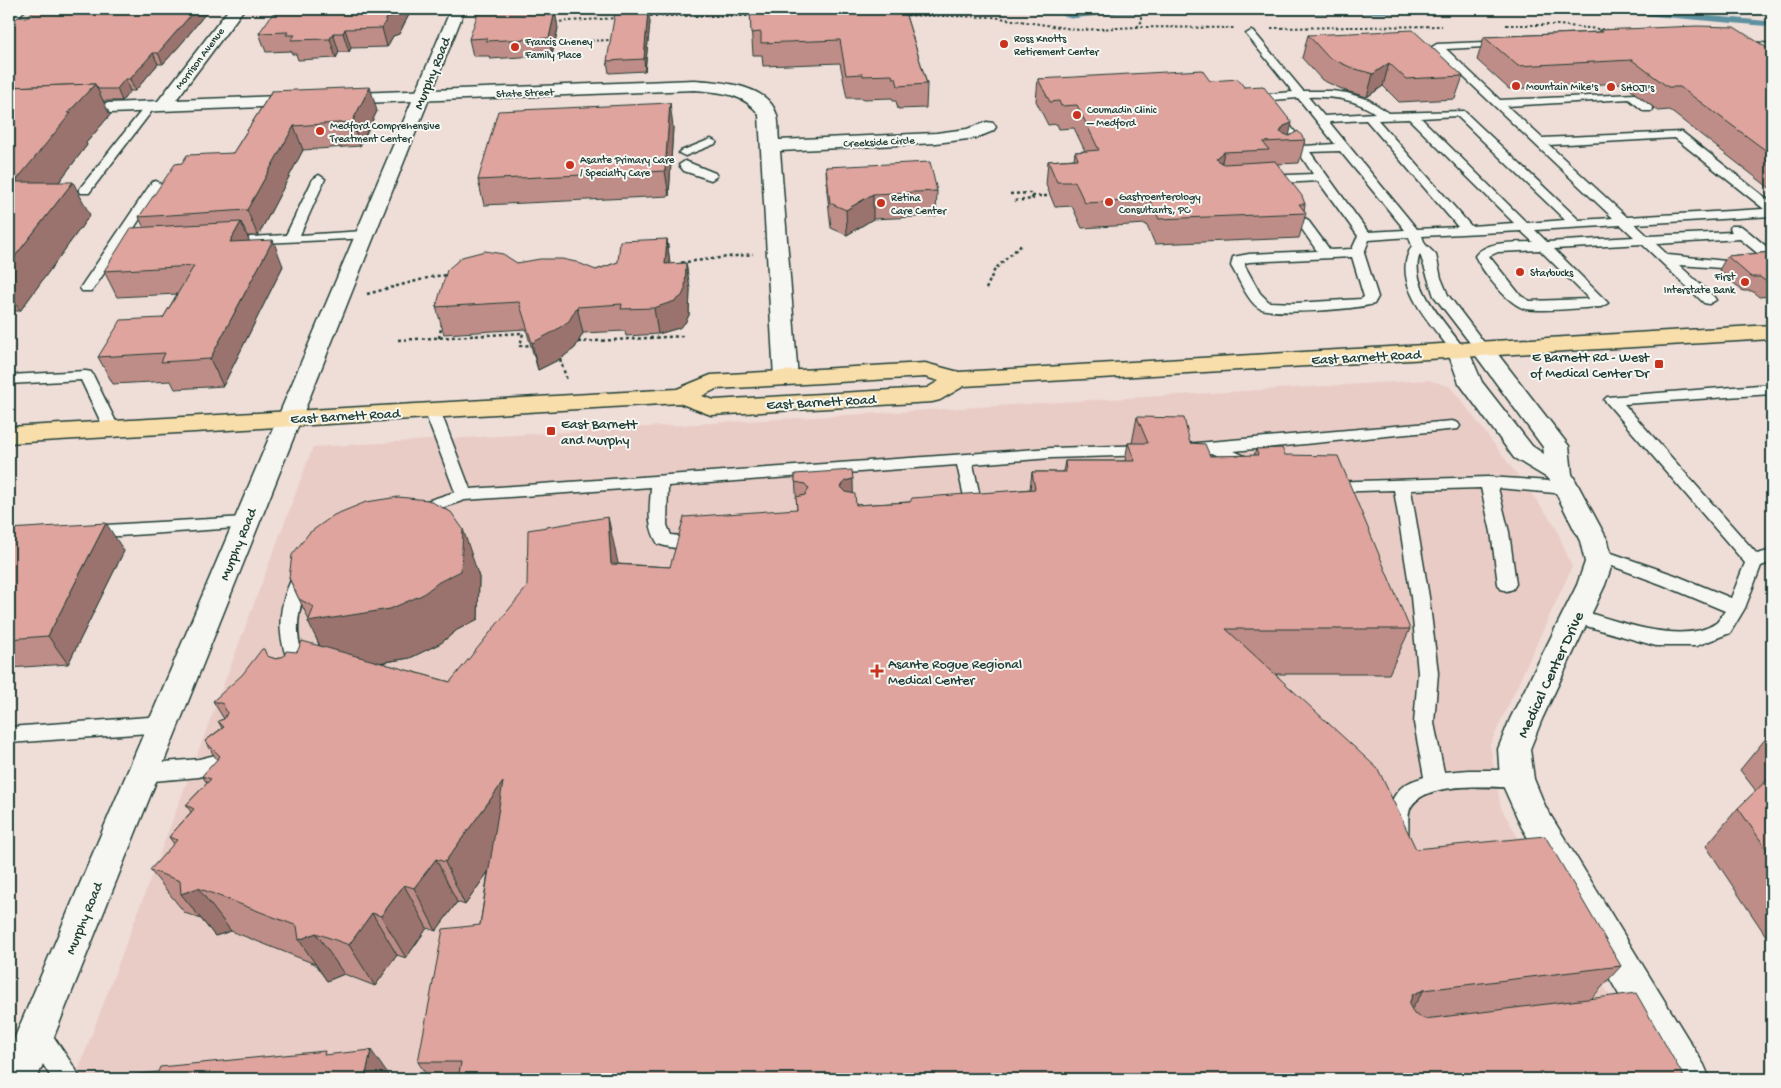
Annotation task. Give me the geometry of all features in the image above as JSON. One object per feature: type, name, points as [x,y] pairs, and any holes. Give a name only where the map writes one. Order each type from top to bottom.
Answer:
[{"type":"main road","name":"East Barnett Road","points":[[9,436],[682,396],[712,382],[925,370],[959,379],[1772,332]]},
{"type":"main road","name":"East Barnett Road","points":[[682,396],[711,408],[932,395],[959,379]]},
{"type":"street","points":[[9,18],[19,9]]},
{"type":"street","name":"Morrison Avenue","points":[[156,107],[237,9]]},
{"type":"street","name":"Murphy Road","points":[[17,1079],[457,10]]},
{"type":"street","name":"State Street","points":[[9,112],[694,85],[718,87],[751,97],[763,105],[768,115],[786,378]]},
{"type":"street","name":"Creekside Circle","points":[[770,146],[936,138],[970,134],[987,127]]},
{"type":"street","points":[[1482,349],[1556,446],[1562,481],[1594,541],[1597,554]]},
{"type":"street","points":[[1458,350],[1471,383],[1523,452],[1562,481]]},
{"type":"street","name":"Medical Center Drive","points":[[1597,554],[1599,562],[1514,749],[1517,779],[1532,816],[1636,1015],[1690,1079]]},
{"type":"lane","points":[[1251,34],[1344,147],[1429,255],[1434,278],[1441,296],[1482,349]]},
{"type":"lane","points":[[1512,43],[1437,46],[1709,300]]},
{"type":"lane","points":[[1748,55],[1731,44],[1772,46]]},
{"type":"lane","points":[[1386,116],[1373,105],[1344,94],[1301,94],[1265,98],[1364,236],[1416,240],[1468,230],[1772,210]]},
{"type":"lane","points":[[1499,103],[1631,96],[1648,109]]},
{"type":"lane","points":[[85,190],[156,107]]},
{"type":"lane","points":[[1321,119],[1460,113],[1574,222]]},
{"type":"lane","points":[[1412,115],[1524,226],[1545,247],[1601,303],[1528,305],[1516,299],[1505,287],[1482,256],[1486,251],[1498,248],[1545,247],[1646,242],[1744,235]]},
{"type":"lane","points":[[1369,117],[1468,230]]},
{"type":"lane","points":[[1539,142],[1678,134],[1772,210]]},
{"type":"lane","points":[[710,176],[688,168],[685,159],[711,142]]},
{"type":"lane","points":[[1298,178],[1285,160],[1284,152],[1300,149],[1344,147]]},
{"type":"lane","points":[[1255,180],[1321,177]]},
{"type":"lane","points":[[291,239],[319,179]]},
{"type":"lane","points":[[1273,179],[1284,195]]},
{"type":"lane","points":[[87,288],[156,185]]},
{"type":"lane","points":[[1718,214],[1763,251],[1763,258],[1750,262]]},
{"type":"lane","points":[[1303,222],[1326,254]]},
{"type":"lane","points":[[241,242],[364,236]]},
{"type":"lane","points":[[1357,253],[1249,258],[1238,260],[1238,266],[1259,301],[1265,305],[1279,307],[1369,301],[1371,297],[1357,253],[1364,236]]},
{"type":"lane","points":[[1416,240],[1412,259],[1414,285],[1458,350]]},
{"type":"lane","points":[[113,250],[152,248]]},
{"type":"lane","points":[[1663,258],[1684,262],[1721,264]]},
{"type":"lane","points":[[9,380],[86,375],[112,430]]},
{"type":"lane","points":[[1754,562],[1612,400],[1772,389]]},
{"type":"lane","points":[[432,410],[464,495]]},
{"type":"lane","points":[[397,518],[464,495],[1051,453],[1213,448],[1452,426]]},
{"type":"lane","points":[[1213,448],[1266,472]]},
{"type":"lane","points":[[957,522],[970,517],[974,506],[964,459]]},
{"type":"lane","points":[[660,480],[658,525],[664,540],[683,543],[720,541]]},
{"type":"lane","points":[[1315,485],[1331,488],[1562,481]]},
{"type":"lane","points":[[1488,482],[1498,514],[1505,554],[1507,584]]},
{"type":"lane","points":[[1402,486],[1420,597],[1428,673],[1424,723],[1435,781]]},
{"type":"lane","points":[[74,533],[245,523]]},
{"type":"lane","points":[[1597,554],[1669,580],[1736,608]]},
{"type":"lane","points":[[1754,562],[1772,556]]},
{"type":"lane","points":[[300,695],[303,676],[290,644],[290,617],[298,585],[309,564],[316,558]]},
{"type":"lane","points":[[1576,616],[1656,638],[1696,638],[1723,628],[1736,608],[1754,562]]},
{"type":"lane","points":[[9,735],[163,724]]},
{"type":"lane","points":[[142,773],[199,768],[243,756]]},
{"type":"lane","points":[[1403,854],[1398,838],[1399,809],[1411,791],[1435,781],[1474,778],[1517,779]]},
{"type":"lane","points":[[36,1033],[67,1079]]},
{"type":"path","points":[[1136,27],[1142,21],[1138,9]]},
{"type":"path","points":[[457,10],[497,13]]},
{"type":"path","points":[[639,16],[759,16]]},
{"type":"path","points":[[900,16],[987,16],[1070,30],[1136,27],[1238,28]]},
{"type":"path","points":[[549,22],[580,22],[622,18]]},
{"type":"path","points":[[1500,25],[1565,25],[1612,30]]},
{"type":"path","points":[[1263,28],[1445,26]]},
{"type":"path","points":[[586,41],[620,38]]},
{"type":"path","points":[[610,46],[611,40]]},
{"type":"path","points":[[1010,194],[1030,192],[1032,196],[1047,196]]},
{"type":"path","points":[[1013,200],[1033,199],[1032,196]]},
{"type":"path","points":[[986,289],[995,269],[1021,245]]},
{"type":"path","points":[[677,272],[678,263],[744,256]]},
{"type":"path","points":[[364,295],[435,276],[454,275]]},
{"type":"path","points":[[439,338],[442,325],[441,320]]},
{"type":"path","points":[[398,340],[523,333],[520,346],[531,345]]},
{"type":"path","points":[[578,342],[684,336]]},
{"type":"path","points":[[560,359],[567,380]]},
{"type":"shaded area","name":"Asante Rogue Regional Medical Center","points":[[1428,380],[1449,386],[1458,396],[1555,525],[1572,567],[1490,745],[1501,808],[1658,1079],[75,1079],[313,447]]},
{"type":"building","points":[[36,9],[196,9],[158,53],[153,53],[130,79],[125,79],[117,89],[98,89],[95,84],[9,87],[13,83],[9,83],[9,26],[18,17],[27,17]]},
{"type":"building","points":[[276,9],[397,9],[394,15],[387,18],[382,28],[345,29],[343,33],[333,33],[330,39],[291,40],[295,35],[286,35],[288,32],[259,33]]},
{"type":"building","points":[[493,9],[537,9],[536,12],[555,11],[549,38],[486,41],[487,38],[469,39],[478,13],[492,13]]},
{"type":"building","points":[[750,9],[904,9],[927,84],[898,86],[896,78],[893,78],[892,75],[846,75],[840,40],[761,43],[761,32],[751,33]]},
{"type":"building","points":[[648,11],[644,59],[607,61],[615,12]]},
{"type":"building","points":[[1697,26],[1734,27],[1772,51],[1772,155],[1680,87],[1668,87],[1632,60],[1518,66],[1484,37],[1602,32],[1599,30]]},
{"type":"building","points":[[1413,30],[1463,76],[1406,79],[1389,63],[1373,74],[1352,68],[1328,57],[1308,35]]},
{"type":"building","points":[[1202,70],[1210,81],[1238,79],[1244,87],[1263,86],[1292,123],[1284,126],[1280,132],[1289,136],[1298,131],[1305,140],[1263,142],[1269,150],[1224,152],[1216,159],[1224,164],[1275,161],[1302,196],[1305,204],[1299,204],[1306,213],[1159,219],[1150,200],[1085,203],[1075,182],[1057,182],[1048,161],[1078,159],[1075,152],[1099,150],[1077,105],[1061,106],[1059,101],[1050,102],[1038,79]]},
{"type":"building","points":[[95,84],[68,113],[71,113],[15,182],[73,182],[9,264],[9,87]]},
{"type":"building","points":[[370,87],[352,122],[294,126],[247,210],[139,217],[175,164],[182,163],[187,155],[233,153],[272,91]]},
{"type":"building","points":[[670,103],[665,171],[478,180],[498,111]]},
{"type":"building","points":[[930,162],[937,191],[873,194],[846,210],[830,203],[826,167]]},
{"type":"building","points":[[241,222],[230,242],[273,240],[210,359],[161,362],[165,353],[98,357],[121,320],[163,318],[194,266],[104,271],[131,228]]},
{"type":"building","points":[[667,239],[665,264],[686,263],[685,289],[682,296],[675,301],[654,308],[621,309],[622,304],[577,307],[569,321],[532,343],[519,302],[436,307],[447,270],[462,257],[485,251],[503,254],[517,263],[540,259],[562,259],[596,270],[618,262],[620,241]]},
{"type":"building","points":[[1772,252],[1772,283],[1768,283],[1760,277],[1751,277],[1727,256]]},
{"type":"building","name":"Asante Rogue Regional Medical Center","points":[[1137,417],[1184,418],[1190,443],[1205,444],[1210,456],[1258,455],[1256,449],[1282,448],[1285,455],[1338,456],[1410,629],[1226,629],[1378,769],[1416,849],[1545,836],[1621,966],[1424,990],[1413,994],[1409,1004],[1414,1014],[1425,1019],[1636,993],[1685,1079],[458,1079],[461,1062],[418,1062],[443,929],[480,925],[503,782],[445,862],[436,859],[414,888],[404,885],[381,916],[372,913],[349,945],[316,933],[299,940],[297,926],[198,888],[181,894],[180,881],[150,870],[177,840],[169,837],[194,809],[186,805],[211,779],[202,776],[220,756],[205,741],[224,727],[218,721],[224,719],[227,713],[223,704],[213,701],[242,675],[262,649],[264,649],[267,656],[276,659],[284,656],[286,651],[297,652],[302,641],[450,682],[527,587],[528,530],[608,517],[611,564],[670,567],[684,517],[797,509],[796,497],[805,495],[809,489],[805,484],[795,482],[795,474],[852,470],[853,479],[845,481],[841,487],[846,492],[855,494],[856,505],[910,502],[912,498],[1035,489],[1032,472],[1066,472],[1065,461],[1135,461],[1128,443],[1148,443]]},
{"type":"building","points":[[398,497],[428,500],[451,512],[463,529],[461,571],[439,582],[422,595],[390,609],[308,622],[314,607],[299,599],[289,578],[292,555],[309,533],[334,515],[366,502]]},
{"type":"building","points":[[106,523],[48,636],[9,639],[9,529]]},
{"type":"building","points":[[1772,775],[1772,857],[1738,808]]},
{"type":"building","points":[[371,1050],[365,1079],[121,1079],[122,1076],[158,1072],[160,1067],[325,1051],[324,1055]]},
{"type":"waterway","points":[[1051,9],[1071,16],[1117,11],[1434,11],[1520,9]]},
{"type":"waterway","points":[[1603,9],[1772,24]]},
{"type":"place","name":"Ross Knotts Retirement Center","points":[[1004,44]]},
{"type":"place","name":"Francis Cheney Family Place","points":[[515,47]]},
{"type":"place","name":"Mountain Mike's","points":[[1516,86]]},
{"type":"place","name":"SHOJI's","points":[[1611,87]]},
{"type":"place","name":"Coumadin Clinic – Medford","points":[[1077,115]]},
{"type":"place","name":"Medford Comprehensive Treatment Center","points":[[320,131]]},
{"type":"place","name":"Asante Primary Care / Specialty Care","points":[[570,165]]},
{"type":"place","name":"Gastroenterology Consultants, PC","points":[[1109,202]]},
{"type":"place","name":"Retina Care Center","points":[[881,203]]},
{"type":"place","name":"Starbucks","points":[[1520,272]]},
{"type":"place","name":"First Interstate Bank","points":[[1745,282]]},
{"type":"place","name":"E Barnett Rd - West of Medical Center Dr","points":[[1659,364]]},
{"type":"place","name":"East Barnett and Murphy","points":[[551,431]]},
{"type":"place","name":"Asante Rogue Regional Medical Center","points":[[877,671]]}]
